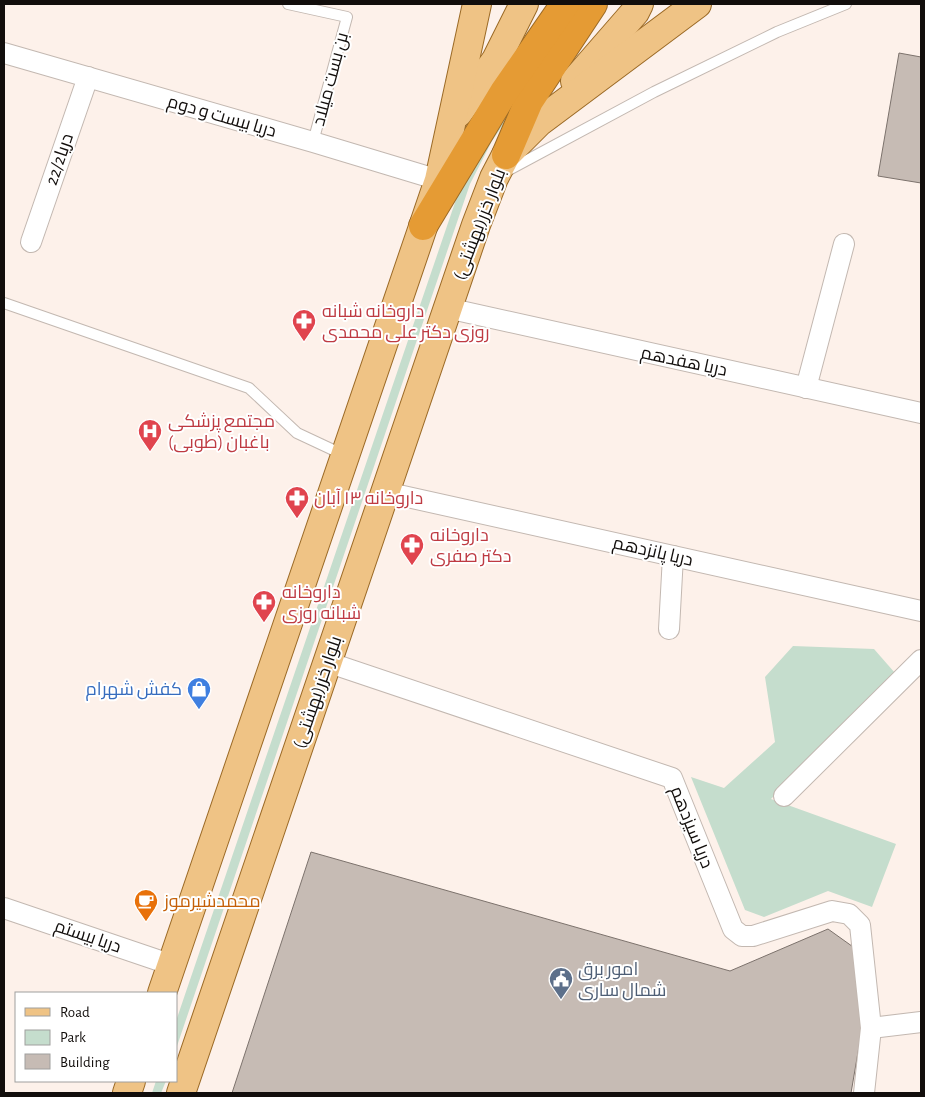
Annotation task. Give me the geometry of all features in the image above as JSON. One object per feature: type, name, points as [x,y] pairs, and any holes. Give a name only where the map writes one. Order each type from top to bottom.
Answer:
[{"type":"highway","points":[[423,226],[504,92],[565,4]]},
{"type":"highway","points":[[500,167],[530,101],[593,4]]},
{"type":"main road","points":[[162,992],[439,180],[477,4]]},
{"type":"main road","points":[[451,122],[496,60],[524,4]]},
{"type":"main road","points":[[539,122],[635,12],[639,4]]},
{"type":"main road","name":"بلوار خزر(بهشتی)","points":[[181,1093],[447,308],[476,225],[500,167],[539,122],[697,4]]},
{"type":"street","name":"دریا بیست و دوم","points":[[4,53],[439,180]]},
{"type":"street","name":"دریا22/2","points":[[30,242],[88,77]]},
{"type":"street","points":[[806,388],[844,244]]},
{"type":"street","name":"دریا هفدهم","points":[[447,308],[921,413]]},
{"type":"street","name":"دریا پانزدهم","points":[[385,492],[921,611]]},
{"type":"street","points":[[669,630],[673,556]]},
{"type":"street","points":[[784,796],[921,660]]},
{"type":"street","name":"دریا سیزدهم","points":[[328,662],[672,778],[734,929],[742,936],[753,936],[832,911],[849,914],[860,925],[871,1028],[864,1093]]},
{"type":"street","name":"دریا بیستم","points":[[4,908],[172,965]]},
{"type":"street","points":[[871,1028],[921,1022]]},
{"type":"lane","name":"بن بست میلاد","points":[[288,4],[347,17],[313,142]]},
{"type":"lane","points":[[500,167],[777,32],[846,4]]},
{"type":"lane","points":[[4,303],[248,388],[297,433],[345,455]]},
{"type":"green space","points":[[507,105],[514,109],[492,141],[470,184],[178,1043],[178,1015],[462,182]]},
{"type":"green space","points":[[793,646],[874,649],[895,673],[771,799],[896,844],[872,907],[828,891],[764,917],[745,910],[691,777],[724,788],[775,742],[765,677]]},
{"type":"green space","points":[[156,1082],[166,1082],[161,1093],[152,1093]]},
{"type":"building","points":[[899,53],[921,57],[921,183],[878,176]]},
{"type":"building","name":"امور برق شمال ساری","points":[[311,852],[730,971],[828,929],[856,949],[862,1029],[851,1093],[232,1093]]},
{"type":"place","name":"داروخانه شبانه روزی دکتر علی محمدی","points":[[304,342]]},
{"type":"place","name":"مجتمع پزشکی باغبان (طوبی)","points":[[150,452]]},
{"type":"place","name":"داروخانه ١٣ آبان","points":[[297,519]]},
{"type":"place","name":"داروخانه دکتر صفری","points":[[412,566]]},
{"type":"place","name":"داروخانه شبانه روزی","points":[[264,623]]},
{"type":"place","name":"کفش شهرام","points":[[199,710]]},
{"type":"place","name":"محمدشیرموز","points":[[146,922]]},
{"type":"place","name":"امور برق شمال ساری","points":[[561,1000]]}]
